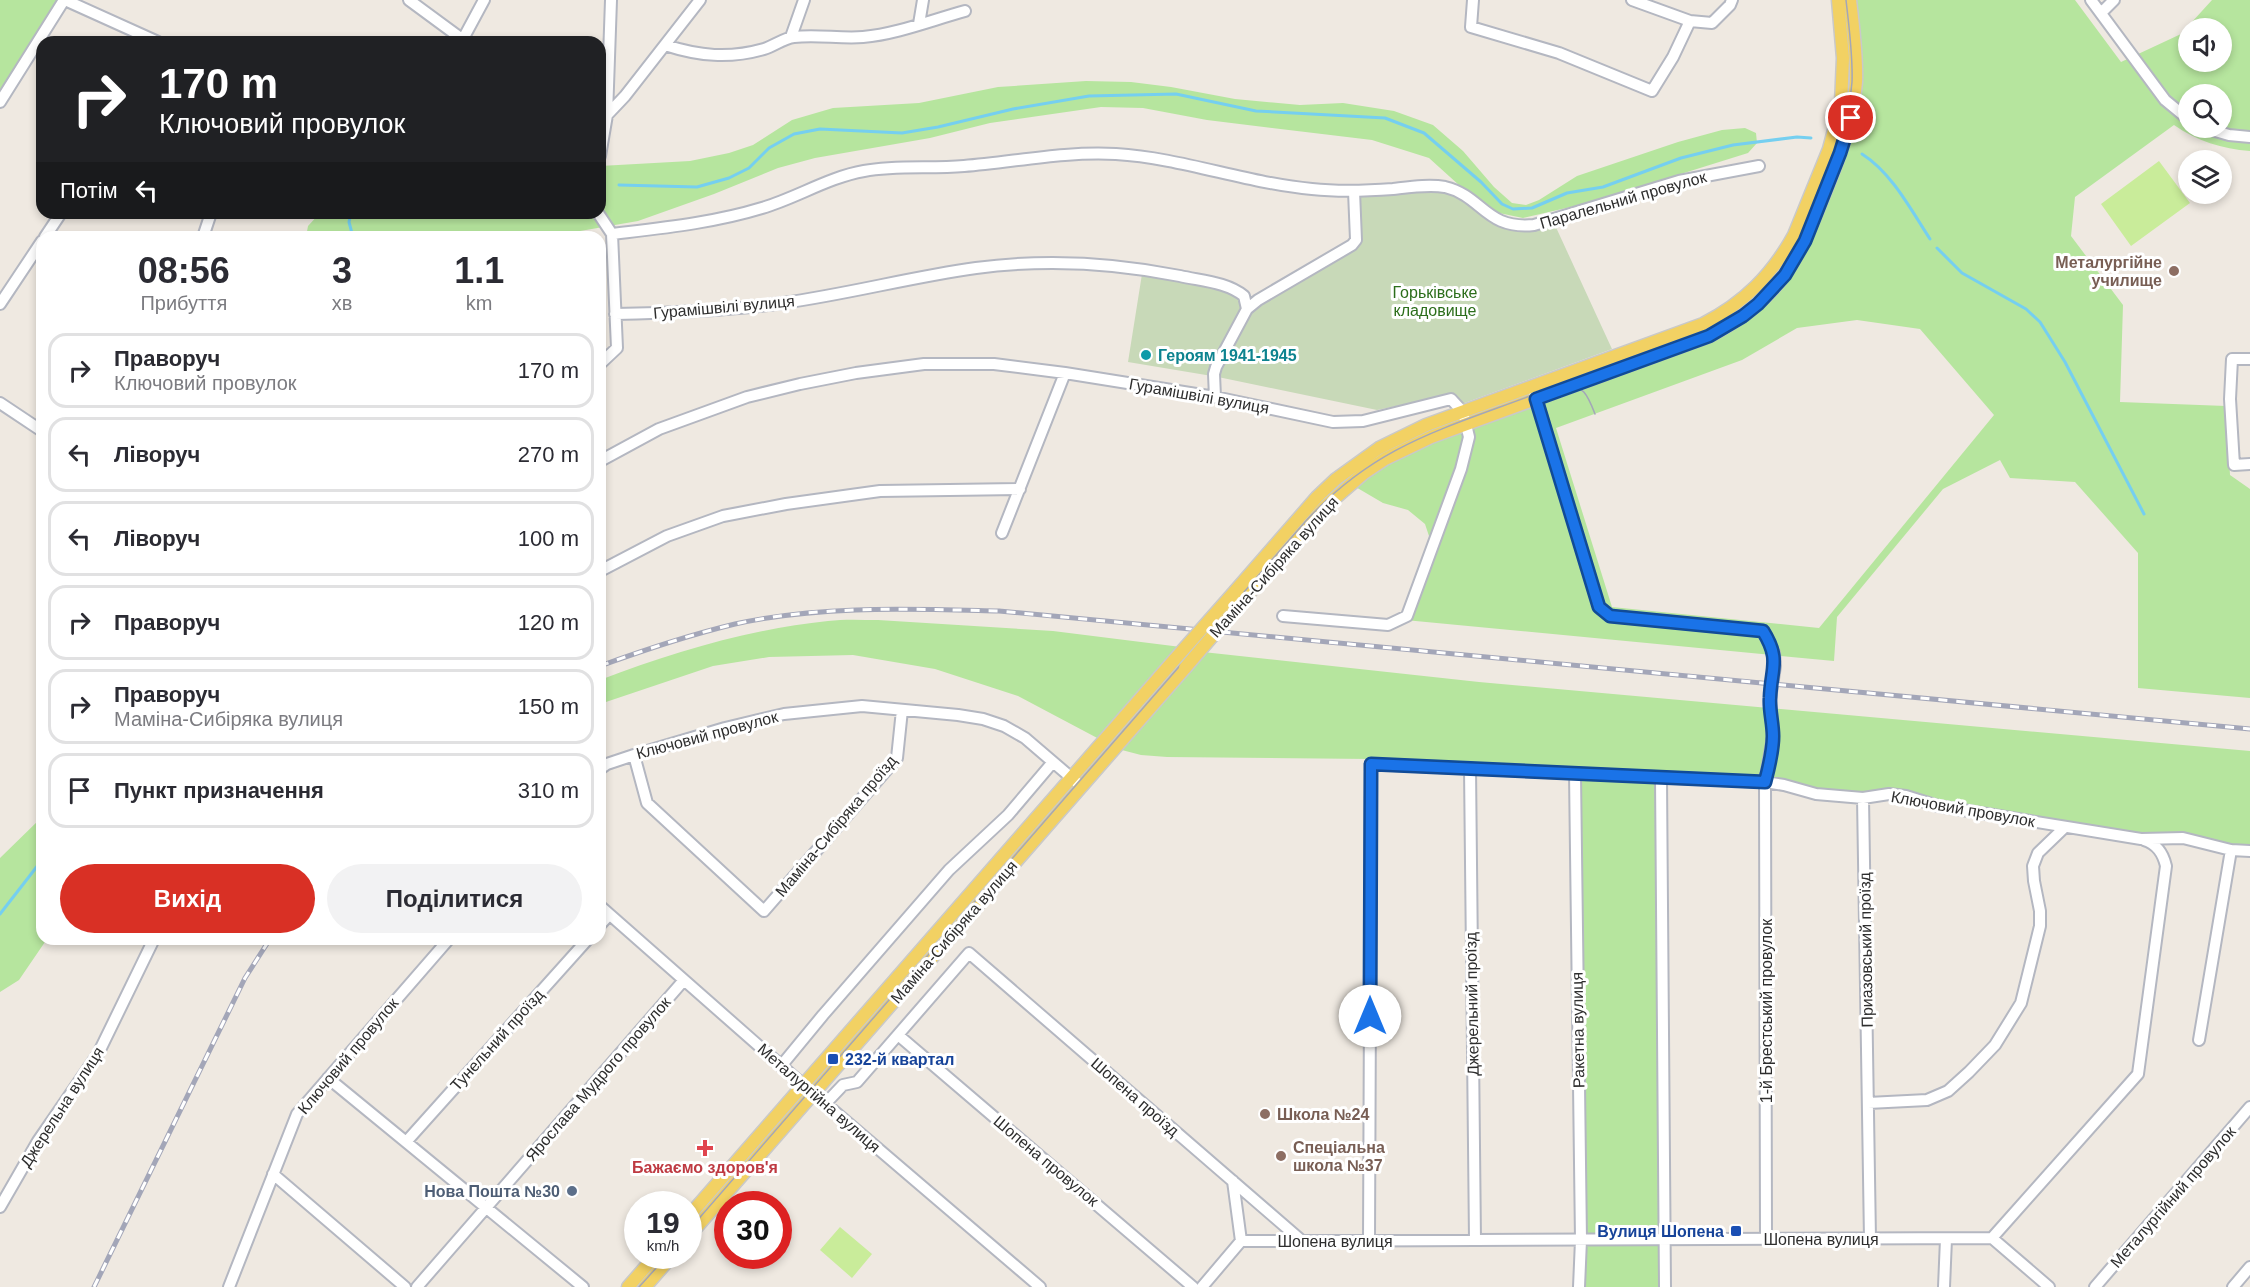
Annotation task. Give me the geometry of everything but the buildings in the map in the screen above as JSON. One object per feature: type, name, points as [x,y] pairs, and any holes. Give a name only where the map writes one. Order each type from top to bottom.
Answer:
[{"type":"main road","name":"Маміна-Сибіряка вулиця","points":[[1534,393],[1703,324],[1742,300],[1775,267],[1794,235],[1836,127],[1843,81],[1838,0]]},
{"type":"main road","name":"Маміна-Сибіряка вулиця","points":[[702,1201],[1175,659],[1351,483],[1385,459],[1465,418],[1709,336],[1743,316],[1758,304],[1785,275],[1805,241],[1848,130],[1856,70],[1850,0]]},
{"type":"main road","name":"Маміна-Сибіряка вулиця","points":[[702,1221],[1185,668],[1241,594]]},
{"type":"main road","points":[[628,1287],[644,1269]]},
{"type":"main road","points":[[645,1287],[661,1269]]},
{"type":"street","points":[[41,36],[64,0],[145,36]]},
{"type":"street","points":[[409,0],[457,36]]},
{"type":"street","points":[[466,36],[484,0]]},
{"type":"street","points":[[606,81],[611,0]]},
{"type":"street","points":[[606,112],[625,96],[699,0]]},
{"type":"street","points":[[791,37],[804,0]]},
{"type":"street","points":[[919,24],[923,0]]},
{"type":"street","points":[[1473,0],[1471,27],[1559,52],[1652,92],[1673,57],[1690,21]]},
{"type":"street","points":[[1632,0],[1690,21],[1712,23],[1732,0]]},
{"type":"street","points":[[2091,0],[2165,100],[2178,111]]},
{"type":"street","points":[[2101,13],[2114,0]]},
{"type":"street","points":[[665,45],[690,53],[716,57],[734,56],[768,48],[791,37],[863,37],[965,11]]},
{"type":"street","points":[[0,102],[36,45]]},
{"type":"street","points":[[2232,135],[2250,137]]},
{"type":"street","points":[[612,234],[729,217],[774,204],[844,176],[864,171],[965,166],[1081,155],[1114,154],[1152,158],[1271,184],[1354,191],[1356,240],[1352,245],[1258,300],[1247,309],[1216,367],[1215,398]]},
{"type":"street","name":"Паралельний провулок","points":[[1354,191],[1444,187],[1457,191],[1501,222],[1516,227],[1534,225],[1679,181],[1759,166]]},
{"type":"street","points":[[602,219],[612,234],[617,348],[606,358]]},
{"type":"street","points":[[0,304],[36,250]]},
{"type":"street","name":"Гурамішвілі вулиця","points":[[615,314],[680,313],[785,303],[977,268],[1031,264],[1117,267],[1200,280],[1235,288],[1244,296],[1247,309]]},
{"type":"street","points":[[2250,359],[2232,359],[2230,399],[2234,465],[2250,464]]},
{"type":"street","name":"Гурамішвілі вулиця","points":[[606,458],[659,429],[747,397],[856,373],[924,364],[994,364],[1065,373],[1348,423],[1451,399],[1465,418]]},
{"type":"street","points":[[1002,533],[1065,373]]},
{"type":"street","name":"1-й Брестський провулок","points":[[1534,393],[1599,607],[1610,616],[1763,631],[1774,653],[1775,666],[1770,699],[1773,737],[1765,782],[1766,1239]]},
{"type":"street","points":[[0,403],[36,424]]},
{"type":"street","points":[[1283,616],[1388,625],[1407,616],[1461,470],[1469,438],[1465,418]]},
{"type":"street","points":[[606,568],[667,536],[733,514],[880,491],[1020,489]]},
{"type":"street","name":"Ключовий провулок","points":[[606,765],[725,728],[784,714],[862,706],[983,719],[1004,726],[1025,738],[1081,786]]},
{"type":"street","name":"Маміна-Сибіряка проїзд","points":[[634,755],[647,803],[764,910],[897,759],[902,710]]},
{"type":"street","points":[[782,1066],[823,1015],[949,870],[1008,815],[1053,762]]},
{"type":"street","name":"Ключовий провулок","points":[[1369,1240],[1371,764],[1765,782],[1816,795],[1863,798],[1889,794],[1906,796],[1938,806],[2141,839],[2183,838],[2231,850],[2249,850]]},
{"type":"street","name":"Джерельний проїзд","points":[[1470,768],[1475,1240]]},
{"type":"street","name":"Ракетна вулиця","points":[[1575,774],[1581,1240],[1579,1287]]},
{"type":"street","points":[[1661,778],[1665,1287]]},
{"type":"street","name":"Приазовський проїзд","points":[[1863,798],[1870,1239]]},
{"type":"street","points":[[1868,1103],[1927,1100],[1948,1091],[1995,1045],[2021,1003],[2040,926],[2040,911],[2034,881],[2034,866],[2038,853],[2065,826]]},
{"type":"street","points":[[2049,1287],[1992,1238],[2138,1074],[2166,866],[2164,857],[2158,848],[2151,842],[2141,839]]},
{"type":"street","points":[[2199,1040],[2231,850]]},
{"type":"street","name":"Металургійна вулиця","points":[[606,912],[804,1086],[1040,1287]]},
{"type":"street","points":[[606,918],[609,915]]},
{"type":"street","name":"Джерельна вулиця","points":[[0,1207],[38,1141],[98,1054],[151,945]]},
{"type":"street","name":"Ключовий провулок","points":[[229,1287],[297,1114],[444,945]]},
{"type":"street","name":"Тунельний проїзд","points":[[406,1142],[583,945]]},
{"type":"street","name":"Шопена проїзд","points":[[898,1035],[969,953],[1302,1241]]},
{"type":"street","name":"Ярослава Мудрого провулок","points":[[417,1287],[684,980]]},
{"type":"street","points":[[825,1104],[843,1085],[857,1082],[898,1035]]},
{"type":"street","name":"Шопена провулок","points":[[898,1035],[1194,1287]]},
{"type":"street","points":[[328,1077],[583,1287]]},
{"type":"street","name":"Металургійний провулок","points":[[2095,1287],[2250,1107]]},
{"type":"street","points":[[273,1174],[405,1287]]},
{"type":"street","points":[[1202,1287],[1241,1241],[1233,1181]]},
{"type":"street","name":"Шопена вулиця","points":[[1241,1241],[1992,1238]]},
{"type":"street","points":[[1944,1287],[1946,1239]]},
{"type":"street","points":[[2233,1287],[2250,1267]]},
{"type":"green space","points":[[0,0],[59,0],[36,36],[0,94]]},
{"type":"green space","points":[[1854,0],[2075,0],[2121,62],[2178,35],[2178,72],[2232,72],[2232,18],[2196,18],[2212,0],[2250,0],[2250,151],[2230,148],[2197,138],[2232,138],[2232,84],[2178,84],[2178,127],[2174,125],[2075,197],[2071,236],[2123,305],[2120,402],[2226,406],[2230,475],[2250,489],[2250,698],[2138,688],[2138,553],[2075,482],[2010,478],[2000,460],[1943,489],[1837,617],[1834,661],[1405,620],[1430,539],[1425,524],[1408,510],[1383,503],[1354,486],[1409,451],[1711,339],[1775,293],[1852,131]],"holes":[[[1857,320],[1920,329],[1994,415],[1819,628],[1612,607],[1556,428],[1742,360],[1797,328]]]},
{"type":"green space","points":[[1086,81],[1131,82],[1235,99],[1300,105],[1343,103],[1394,111],[1433,125],[1463,151],[1494,187],[1512,203],[1526,205],[1539,200],[1577,176],[1678,142],[1722,130],[1745,128],[1756,133],[1757,143],[1748,153],[1588,203],[1523,218],[1499,213],[1460,186],[1429,158],[1372,140],[1207,120],[1143,108],[1101,107],[990,123],[930,138],[815,158],[778,168],[638,221],[580,231],[307,231],[308,226],[314,219],[606,219],[606,166],[690,161],[729,153],[753,145],[792,120],[833,108],[919,103],[998,87]]},
{"type":"green space","points":[[2159,161],[2178,187],[2178,204],[2189,204],[2131,246],[2101,204]]},
{"type":"green space","name":"Горьківське кладовище","points":[[1431,190],[1455,195],[1499,226],[1516,230],[1534,229],[1554,223],[1612,349],[1459,405],[1441,397],[1377,410],[1218,377],[1128,362],[1142,274],[1233,292],[1241,298],[1260,303],[1354,248],[1357,195]]},
{"type":"green space","points":[[840,620],[878,620],[1053,631],[1181,647],[1101,740],[1018,696],[935,669],[853,655],[769,657],[713,666],[606,702],[606,678],[655,660],[741,636]]},
{"type":"green space","points":[[1203,652],[1479,682],[2250,751],[2250,846],[2231,846],[2141,835],[1863,794],[1657,774],[1660,1287],[1583,1287],[1578,770],[1370,759],[1167,757],[1141,755],[1118,749]]},
{"type":"green space","points":[[36,823],[36,945],[43,945],[19,980],[0,992],[0,858]]},
{"type":"green space","points":[[840,1227],[872,1254],[852,1278],[820,1250]]},
{"type":"waterway","points":[[619,185],[697,187],[729,178],[749,168],[769,148],[794,134],[820,129],[902,133],[1013,109],[1089,96],[1176,94],[1256,111],[1385,118],[1424,133],[1481,182],[1502,204],[1513,209],[1532,208],[1567,193],[1603,187],[1681,158],[1733,145],[1797,137],[1811,138]]},
{"type":"waterway","points":[[1862,154],[1883,171],[1892,182],[1930,239]]},
{"type":"waterway","points":[[350,219],[351,231]]},
{"type":"waterway","points":[[1937,248],[1962,273],[2026,309],[2040,322],[2065,362],[2144,514]]},
{"type":"waterway","points":[[0,914],[36,868]]},
{"type":"tram line","points":[[702,1215],[1330,496],[1356,475],[1409,444],[1466,419],[1707,332],[1736,315],[1762,293],[1783,268],[1801,239],[1840,143],[1850,103],[1852,82],[1846,0]]},
{"type":"tram line","points":[[1563,383],[1581,389],[1595,414]]},
{"type":"tram line","points":[[639,1287],[655,1269]]},
{"type":"railway","points":[[606,664],[701,633],[767,618],[866,610],[999,611],[2250,729]]},
{"type":"railway","points":[[94,1287],[245,978],[266,945]]},
{"type":"place","name":"Металургійне училище","points":[[2174,271]]},
{"type":"place","name":"Героям 1941-1945","points":[[1146,355]]},
{"type":"place","name":"232-й квартал","points":[[833,1059]]},
{"type":"place","name":"Школа №24","points":[[1265,1114]]},
{"type":"place","name":"Бажаємо здоров'я","points":[[705,1148]]},
{"type":"place","name":"Спеціальна школа №37","points":[[1281,1156]]},
{"type":"place","name":"Нова Пошта №30","points":[[572,1191]]},
{"type":"place","name":"Вулиця Шопена","points":[[1736,1231]]},
{"type":"route","points":[[1370,1016],[1371,764],[1765,782],[1773,737],[1770,699],[1775,666],[1774,653],[1768,639],[1763,631],[1610,616],[1599,607],[1536,399],[1709,336],[1743,316],[1758,304],[1785,275],[1805,241],[1840,153],[1851,118]]}]
